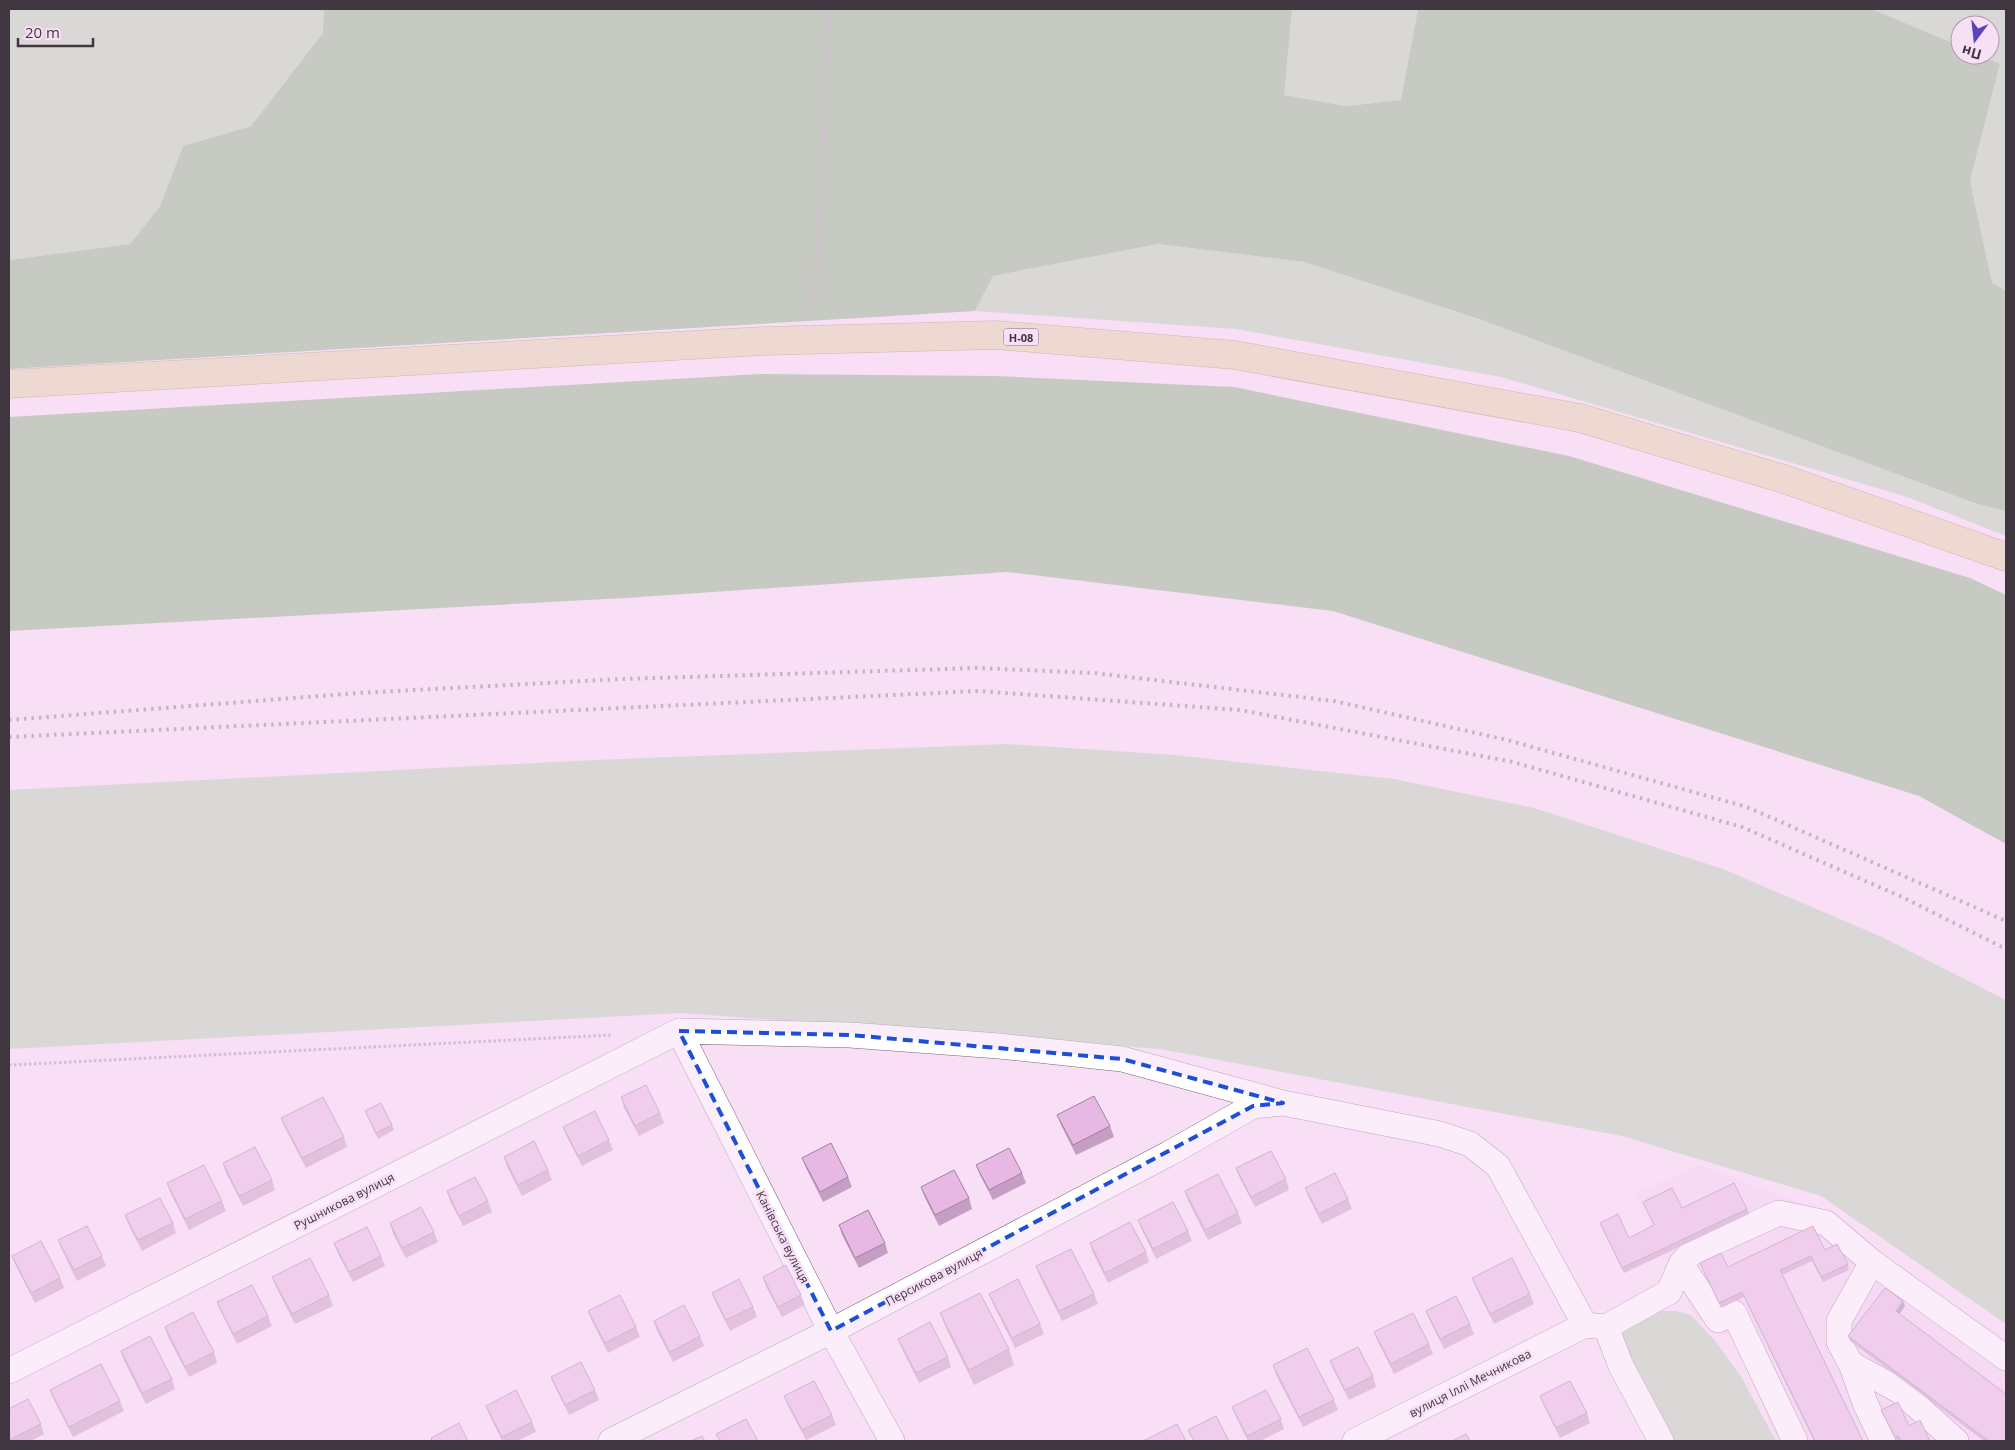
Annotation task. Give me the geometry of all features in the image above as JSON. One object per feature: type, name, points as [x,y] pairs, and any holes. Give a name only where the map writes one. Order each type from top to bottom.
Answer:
[{"type":"main road","name":"Н-08","points":[[9,384],[812,340],[996,335],[1235,355],[1580,418],[1784,479],[2006,557]]},
{"type":"street","points":[[679,1031],[850,1035],[999,1046],[1122,1059],[1283,1103],[1440,1134],[1470,1144],[1498,1166],[1621,1366],[1661,1441]]},
{"type":"street","name":"Канівська вулиця","points":[[679,1031],[831,1331],[892,1441]]},
{"type":"street","name":"Рушникова вулиця","points":[[9,1371],[679,1031]]},
{"type":"street","name":"Персикова вулиця","points":[[611,1441],[831,1331],[1168,1154],[1253,1106],[1283,1103]]},
{"type":"street","points":[[1795,1441],[1734,1314],[1718,1320],[1681,1264],[1691,1253],[1779,1213],[1826,1223],[1872,1262],[2006,1358]]},
{"type":"street","points":[[1872,1262],[1839,1320],[1838,1342],[1851,1364],[1865,1403],[1883,1441]]},
{"type":"street","name":"вулиця Іллі Мечникова","points":[[1355,1441],[1669,1292],[1681,1264]]},
{"type":"street","points":[[1851,1364],[1900,1391],[1956,1441]]},
{"type":"path","points":[[812,340],[830,9]]},
{"type":"path","points":[[9,1065],[620,1034]]},
{"type":"highlighted area","points":[[679,1031],[850,1035],[1122,1059],[1283,1103],[1253,1106],[831,1331]]},
{"type":"shaded area","points":[[1700,1165],[1817,1210],[2006,1340],[2006,1441],[1777,1441],[1738,1342],[1696,1318],[1635,1194]]},
{"type":"green space","points":[[9,9],[324,9],[324,33],[251,126],[183,146],[160,206],[130,244],[9,260]]},
{"type":"green space","points":[[324,9],[1292,9],[1284,95],[1346,106],[1401,100],[1418,9],[1872,9],[1950,42],[1950,65],[2000,65],[1970,181],[1992,282],[2006,291],[2006,511],[1977,504],[1479,319],[1304,262],[1158,244],[993,276],[975,311],[9,369],[9,260],[130,244],[160,206],[183,146],[251,126],[323,33]]},
{"type":"green space","points":[[1292,9],[1418,9],[1401,100],[1346,106],[1283,95]]},
{"type":"green space","points":[[1872,9],[2006,9],[2006,291],[1992,282],[1970,181],[2000,65],[2000,15],[1950,15],[1950,42]]},
{"type":"green space","points":[[1158,244],[1304,262],[1479,319],[1977,504],[2006,511],[2006,536],[1907,497],[1501,377],[1236,329],[975,311],[993,276]]},
{"type":"green space","points":[[760,374],[996,376],[1234,387],[1569,456],[1970,578],[2006,595],[2006,844],[1919,796],[1333,611],[1007,572],[625,598],[9,631],[9,417]]},
{"type":"green space","points":[[1007,744],[1174,755],[1394,779],[1534,808],[1723,869],[1882,937],[2006,1000],[2006,1324],[1821,1196],[1622,1136],[1160,1049],[681,1013],[9,1049],[9,790],[594,760]]},
{"type":"green space","points":[[1660,1311],[1676,1311],[1691,1315],[1716,1342],[1742,1378],[1776,1441],[1669,1441],[1620,1338],[1626,1328]]},
{"type":"building","points":[[646,1085],[660,1113],[635,1126],[621,1097]]},
{"type":"building","points":[[1094,1096],[1110,1126],[1073,1145],[1057,1115]]},
{"type":"building","points":[[323,1097],[344,1137],[302,1158],[281,1118]]},
{"type":"building","points":[[381,1103],[392,1125],[376,1133],[365,1111]]},
{"type":"building","points":[[595,1111],[609,1140],[578,1156],[563,1127]]},
{"type":"building","points":[[534,1141],[548,1170],[518,1185],[504,1157]]},
{"type":"building","points":[[831,1143],[848,1177],[820,1192],[802,1158]]},
{"type":"building","points":[[255,1147],[272,1180],[239,1196],[223,1163]]},
{"type":"building","points":[[1009,1148],[1022,1173],[989,1190],[976,1165]]},
{"type":"building","points":[[1271,1151],[1286,1179],[1251,1197],[1236,1168]]},
{"type":"building","points":[[204,1165],[222,1201],[185,1219],[167,1183]]},
{"type":"building","points":[[954,1170],[969,1198],[935,1215],[921,1187]]},
{"type":"building","points":[[1335,1173],[1348,1199],[1319,1214],[1305,1188]]},
{"type":"building","points":[[1218,1174],[1238,1213],[1205,1230],[1185,1191]]},
{"type":"building","points":[[475,1177],[488,1201],[459,1216],[447,1191]]},
{"type":"building","points":[[1734,1183],[1747,1209],[1622,1268],[1600,1223],[1618,1214],[1629,1238],[1654,1225],[1643,1202],[1672,1188],[1682,1208]]},
{"type":"building","points":[[160,1198],[173,1223],[138,1240],[125,1215]]},
{"type":"building","points":[[1173,1202],[1188,1231],[1153,1249],[1138,1220]]},
{"type":"building","points":[[421,1207],[434,1232],[402,1248],[390,1223]]},
{"type":"building","points":[[868,1210],[885,1243],[855,1258],[839,1225]]},
{"type":"building","points":[[1130,1222],[1146,1252],[1105,1273],[1090,1243]]},
{"type":"building","points":[[87,1226],[102,1256],[74,1270],[58,1240]]},
{"type":"building","points":[[1813,1226],[1825,1250],[1837,1244],[1848,1264],[1821,1277],[1811,1256],[1780,1270],[1863,1441],[1815,1441],[1742,1292],[1719,1303],[1700,1263],[1721,1253],[1728,1267]]},
{"type":"building","points":[[367,1227],[381,1256],[349,1272],[334,1243]]},
{"type":"building","points":[[41,1241],[60,1278],[31,1293],[12,1256]]},
{"type":"building","points":[[1071,1249],[1094,1294],[1059,1311],[1036,1266]]},
{"type":"building","points":[[310,1258],[329,1295],[292,1314],[272,1277]]},
{"type":"building","points":[[1512,1258],[1530,1294],[1490,1314],[1472,1278]]},
{"type":"building","points":[[786,1265],[801,1295],[778,1307],[763,1277]]},
{"type":"building","points":[[739,1279],[753,1307],[726,1320],[712,1293]]},
{"type":"building","points":[[1018,1279],[1040,1324],[1012,1338],[989,1294]]},
{"type":"building","points":[[252,1285],[268,1316],[233,1334],[217,1302]]},
{"type":"building","points":[[1885,1288],[1903,1301],[1896,1311],[2006,1394],[2006,1441],[1989,1441],[1848,1336]]},
{"type":"building","points":[[980,1293],[1009,1349],[969,1370],[940,1313]]},
{"type":"building","points":[[620,1295],[636,1327],[605,1343],[588,1311]]},
{"type":"building","points":[[1456,1296],[1470,1324],[1440,1339],[1426,1311]]},
{"type":"building","points":[[684,1305],[700,1336],[670,1352],[654,1321]]},
{"type":"building","points":[[193,1312],[214,1352],[185,1367],[165,1327]]},
{"type":"building","points":[[1413,1313],[1429,1344],[1391,1364],[1374,1332]]},
{"type":"building","points":[[930,1322],[948,1357],[916,1373],[898,1339]]},
{"type":"building","points":[[150,1336],[172,1379],[142,1393],[121,1351]]},
{"type":"building","points":[[1358,1347],[1373,1376],[1345,1390],[1330,1361]]},
{"type":"building","points":[[1307,1348],[1334,1400],[1299,1417],[1273,1365]]},
{"type":"building","points":[[581,1362],[595,1390],[565,1405],[551,1377]]},
{"type":"building","points":[[101,1364],[120,1401],[69,1427],[50,1390]]},
{"type":"building","points":[[814,1381],[832,1415],[802,1430],[784,1396]]},
{"type":"building","points":[[1570,1381],[1587,1413],[1556,1428],[1540,1396]]},
{"type":"building","points":[[516,1390],[532,1422],[502,1437],[486,1406]]},
{"type":"building","points":[[1266,1390],[1281,1419],[1247,1436],[1232,1407]]},
{"type":"building","points":[[28,1399],[41,1424],[9,1440],[9,1409]]},
{"type":"building","points":[[1898,1402],[1909,1426],[1920,1420],[1930,1441],[1901,1441],[1898,1436],[1895,1437],[1881,1410]]},
{"type":"building","points":[[1216,1416],[1229,1441],[1194,1441],[1188,1430]]},
{"type":"building","points":[[746,1419],[758,1441],[720,1441],[716,1434]]},
{"type":"building","points":[[459,1423],[468,1441],[432,1441],[431,1438]]},
{"type":"building","points":[[1177,1424],[1186,1441],[1143,1441]]},
{"type":"building","points":[[1466,1434],[1470,1441],[1452,1441]]},
{"type":"building","points":[[702,1436],[705,1441],[691,1441]]},
{"type":"railway","points":[[9,720],[358,693],[622,679],[977,668],[1094,673],[1334,701],[1507,740],[1747,807],[2006,921]]},
{"type":"railway","points":[[9,737],[978,691],[1240,710],[1513,762],[1742,827],[1902,897],[2006,949]]}]
